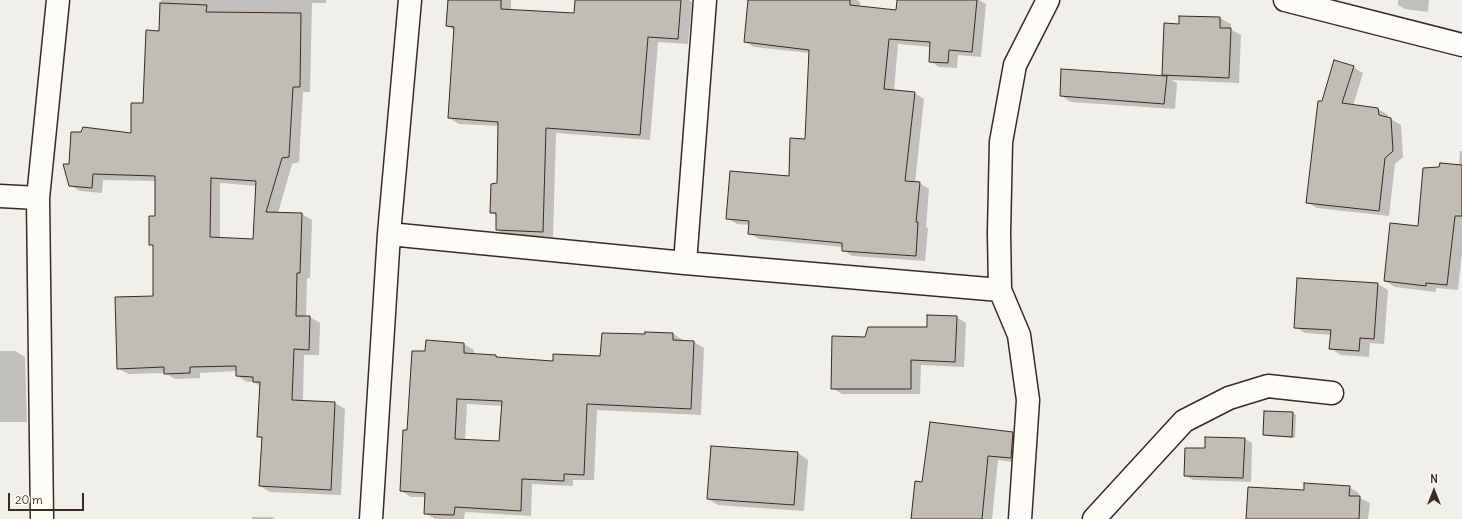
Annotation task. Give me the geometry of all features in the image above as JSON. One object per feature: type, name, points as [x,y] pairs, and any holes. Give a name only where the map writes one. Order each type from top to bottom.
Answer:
[{"type":"street","points":[[42,519],[38,198],[58,0]]},
{"type":"street","points":[[371,519],[389,234],[410,0]]},
{"type":"street","points":[[685,263],[705,0]]},
{"type":"street","points":[[1020,519],[1028,400],[1019,336],[1000,290],[998,233],[1001,142],[1015,66],[1048,0]]},
{"type":"street","points":[[1285,0],[1462,45]]},
{"type":"street","points":[[0,196],[38,198]]},
{"type":"street","points":[[389,234],[685,263],[1000,290]]},
{"type":"street","points":[[1094,519],[1184,421],[1229,398],[1268,386],[1332,393]]},
{"type":"building","points":[[448,0],[501,0],[501,9],[574,13],[575,0],[681,0],[678,39],[648,37],[640,135],[546,128],[543,232],[496,230],[496,213],[490,213],[491,184],[497,183],[498,122],[448,118],[454,27],[446,26]]},
{"type":"building","points":[[748,0],[850,0],[850,5],[896,10],[897,0],[977,0],[972,52],[949,50],[948,63],[929,62],[930,42],[889,39],[884,89],[915,92],[905,181],[920,182],[916,222],[918,222],[916,256],[842,251],[842,243],[748,234],[749,221],[726,219],[730,171],[789,176],[790,138],[805,139],[809,50],[744,42]]},
{"type":"building","points":[[160,3],[207,5],[206,12],[301,13],[300,87],[293,87],[289,157],[282,158],[266,212],[302,213],[300,273],[297,273],[296,316],[310,316],[309,350],[294,349],[292,400],[335,402],[331,490],[259,486],[262,437],[257,437],[260,382],[253,382],[253,377],[236,376],[236,366],[190,367],[190,373],[164,374],[164,367],[117,369],[115,297],[153,296],[153,245],[149,245],[149,216],[155,216],[155,176],[93,174],[92,188],[69,186],[63,164],[69,164],[71,132],[81,132],[83,127],[131,133],[131,103],[143,103],[146,30],[159,31]],"holes":[[[211,178],[256,181],[253,239],[210,237]]]},
{"type":"building","points":[[1179,16],[1220,17],[1220,28],[1231,28],[1229,78],[1162,75],[1164,23],[1179,24]]},
{"type":"building","points":[[1334,60],[1354,66],[1342,103],[1378,108],[1379,115],[1391,118],[1393,151],[1385,158],[1379,211],[1306,203],[1318,101],[1322,101]]},
{"type":"building","points":[[1061,69],[1167,76],[1164,104],[1060,96]]},
{"type":"building","points":[[1440,163],[1462,165],[1462,216],[1455,216],[1447,285],[1426,283],[1426,286],[1384,281],[1390,223],[1418,226],[1423,168],[1439,167]]},
{"type":"building","points":[[1297,278],[1378,283],[1374,339],[1360,338],[1359,351],[1329,349],[1331,330],[1294,328]]},
{"type":"building","points":[[927,315],[957,316],[955,362],[911,360],[911,389],[831,389],[832,336],[865,337],[868,327],[927,327]]},
{"type":"building","points":[[645,332],[673,333],[673,340],[694,341],[691,409],[587,404],[584,475],[564,474],[564,481],[522,479],[521,511],[455,507],[454,515],[424,514],[425,493],[400,491],[403,430],[407,430],[412,351],[425,351],[426,340],[464,343],[464,353],[553,361],[553,354],[600,356],[602,333],[645,334]],"holes":[[[457,399],[502,401],[499,441],[455,439]]]},
{"type":"building","points":[[1264,411],[1293,412],[1292,437],[1263,435]]},
{"type":"building","points":[[930,422],[1013,432],[1011,458],[988,456],[982,519],[911,519],[915,481],[922,482]]},
{"type":"building","points":[[1205,437],[1245,438],[1243,478],[1184,476],[1185,448],[1205,448]]},
{"type":"building","points":[[711,446],[798,452],[794,505],[707,499]]},
{"type":"building","points":[[1304,483],[1350,486],[1349,496],[1360,496],[1359,519],[1246,519],[1248,487],[1304,490]]}]
